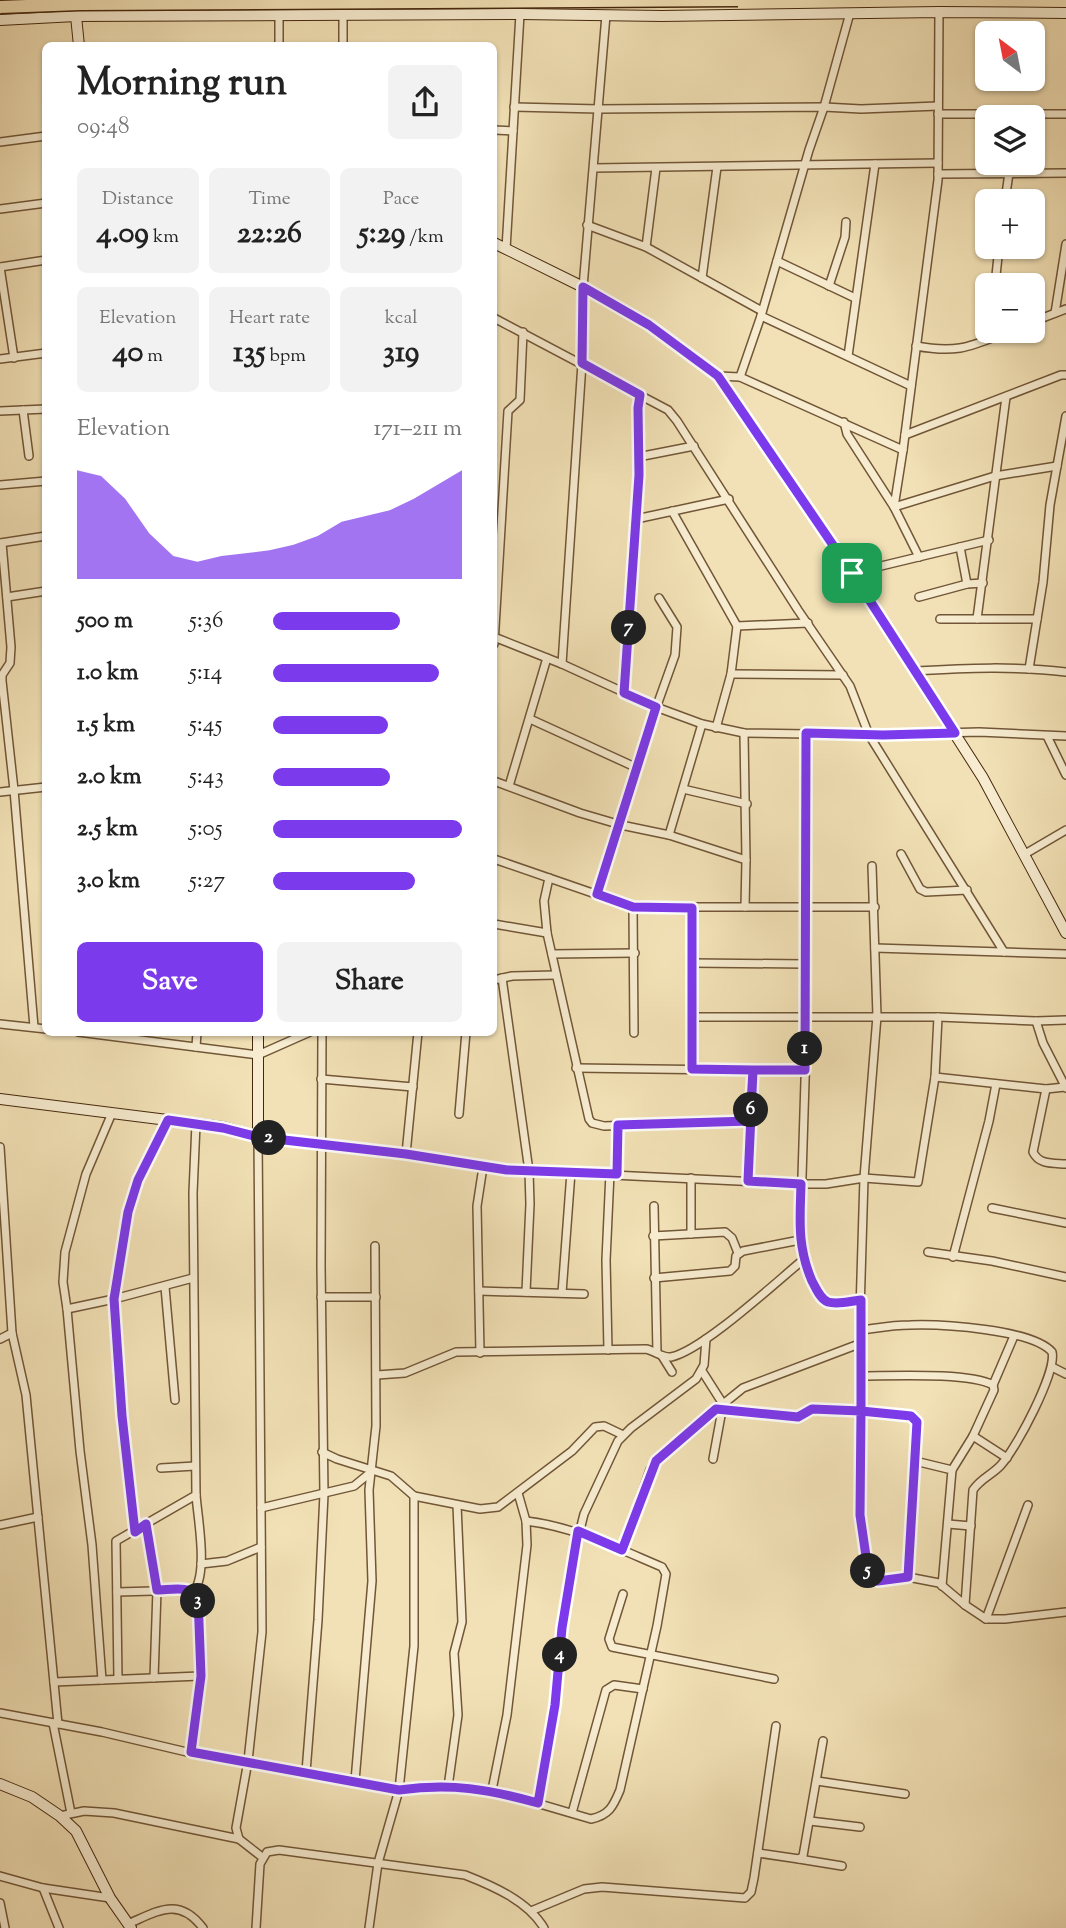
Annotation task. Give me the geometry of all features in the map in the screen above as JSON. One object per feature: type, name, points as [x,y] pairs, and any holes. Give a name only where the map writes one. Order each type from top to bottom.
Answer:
[{"type":"highway","points":[[0,7],[163,3],[738,0]]},
{"type":"street","points":[[634,16],[636,0]]},
{"type":"street","points":[[662,16],[665,0]]},
{"type":"street","points":[[894,507],[938,174],[939,12]]},
{"type":"street","points":[[740,377],[762,314],[850,13]]},
{"type":"street","points":[[0,20],[76,16],[1066,13]]},
{"type":"street","points":[[506,249],[520,14]]},
{"type":"street","points":[[279,15],[279,42]]},
{"type":"street","points":[[343,15],[343,42]]},
{"type":"street","points":[[562,664],[582,363],[587,225],[606,15]]},
{"type":"street","points":[[76,16],[79,42]]},
{"type":"street","points":[[514,107],[824,107],[1066,114]]},
{"type":"street","points":[[497,130],[513,131]]},
{"type":"street","points":[[0,142],[42,137]]},
{"type":"street","points":[[594,168],[938,163]]},
{"type":"street","points":[[848,356],[874,164]]},
{"type":"street","points":[[702,278],[717,167]]},
{"type":"street","points":[[646,247],[656,168]]},
{"type":"street","points":[[938,174],[975,173]]},
{"type":"street","points":[[1045,173],[1066,173]]},
{"type":"street","points":[[0,209],[42,204]]},
{"type":"street","points":[[830,286],[845,237],[846,222]]},
{"type":"street","points":[[587,225],[646,247],[762,314],[911,386]]},
{"type":"street","points":[[497,244],[583,287],[649,325],[718,376],[852,573],[984,778],[1066,933]]},
{"type":"street","points":[[1055,313],[1066,244]]},
{"type":"street","points":[[14,358],[0,267],[42,261]]},
{"type":"street","points":[[777,261],[855,298]]},
{"type":"street","points":[[1045,317],[1066,309]]},
{"type":"street","points":[[497,319],[668,410],[844,676],[869,735],[1004,952]]},
{"type":"street","points":[[497,542],[508,411],[520,400],[523,332]]},
{"type":"street","points":[[916,346],[953,351],[975,341]]},
{"type":"street","points":[[0,359],[42,354]]},
{"type":"street","points":[[905,435],[1066,375]]},
{"type":"street","points":[[718,376],[740,377],[903,450]]},
{"type":"street","points":[[624,693],[636,519],[640,395]]},
{"type":"street","points":[[977,619],[1006,397]]},
{"type":"street","points":[[0,411],[42,409]]},
{"type":"street","points":[[23,410],[29,456]]},
{"type":"street","points":[[1029,668],[1066,415]]},
{"type":"street","points":[[844,422],[848,434],[894,507],[919,556]]},
{"type":"street","points":[[638,457],[694,446]]},
{"type":"street","points":[[497,455],[505,456]]},
{"type":"street","points":[[894,507],[995,476],[1057,466]]},
{"type":"street","points":[[0,485],[42,481]]},
{"type":"street","points":[[636,519],[729,499]]},
{"type":"street","points":[[672,511],[737,626],[731,674],[716,728]]},
{"type":"street","points":[[34,1027],[2,681],[10,656],[1,543],[42,537]]},
{"type":"street","points":[[852,573],[989,540]]},
{"type":"street","points":[[960,547],[967,584]]},
{"type":"street","points":[[919,597],[967,584],[983,583]]},
{"type":"street","points":[[7,597],[42,592]]},
{"type":"street","points":[[597,894],[621,825],[635,767],[675,655],[677,627],[659,597]]},
{"type":"street","points":[[940,619],[1037,619]]},
{"type":"street","points":[[737,626],[808,623]]},
{"type":"street","points":[[497,638],[562,664],[656,707],[702,724],[744,733],[869,735],[979,732],[1066,736]]},
{"type":"street","points":[[509,786],[547,658]]},
{"type":"street","points":[[916,671],[979,667],[1029,668],[1066,673]]},
{"type":"street","points":[[731,674],[844,676]]},
{"type":"street","points":[[530,719],[635,767]]},
{"type":"street","points":[[669,835],[702,724]]},
{"type":"street","points":[[744,733],[747,804],[745,907]]},
{"type":"street","points":[[806,733],[807,1017],[800,1240],[803,1260],[824,1300],[831,1303],[861,1300]]},
{"type":"street","points":[[1047,736],[1066,775]]},
{"type":"street","points":[[497,782],[580,813],[669,835],[746,860]]},
{"type":"street","points":[[0,792],[42,787]]},
{"type":"street","points":[[683,789],[747,804]]},
{"type":"street","points":[[1025,854],[1066,830]]},
{"type":"street","points":[[901,854],[920,889],[926,892],[967,890]]},
{"type":"street","points":[[497,860],[633,907],[875,907]]},
{"type":"street","points":[[872,866],[877,1016],[864,1178],[859,1344],[860,1515],[868,1570],[873,1579],[878,1581],[908,1577],[936,1582],[986,1619],[1066,1612]]},
{"type":"street","points":[[549,878],[544,901],[547,933],[576,1068],[592,1123],[604,1126],[750,1121]]},
{"type":"street","points":[[633,907],[634,1033]]},
{"type":"street","points":[[692,908],[692,1069]]},
{"type":"street","points":[[497,925],[547,933]]},
{"type":"street","points":[[875,948],[1066,954]]},
{"type":"street","points":[[552,954],[635,953]]},
{"type":"street","points":[[692,963],[805,964]]},
{"type":"street","points":[[526,1292],[529,1171],[498,979],[556,975]]},
{"type":"street","points":[[692,1017],[877,1016],[1066,1020]]},
{"type":"street","points":[[0,1099],[197,1124],[258,1137],[406,1154],[484,1167],[801,1184],[826,1184],[864,1178],[918,1182],[935,1077],[938,1017]]},
{"type":"street","points":[[935,1077],[1046,1089],[1066,1088],[1043,1043],[1036,1021]]},
{"type":"street","points":[[0,1024],[42,1028]]},
{"type":"street","points":[[106,1036],[258,1055],[301,1036]]},
{"type":"street","points":[[142,1036],[143,1042]]},
{"type":"street","points":[[197,1036],[197,1047]]},
{"type":"street","points":[[239,1839],[236,1828],[248,1761],[261,1632],[258,1036]]},
{"type":"street","points":[[306,1772],[318,1620],[324,1494],[321,1297],[322,1036]]},
{"type":"street","points":[[406,1154],[418,1036]]},
{"type":"street","points":[[459,1114],[466,1036]]},
{"type":"street","points":[[576,1068],[805,1070]]},
{"type":"street","points":[[748,1181],[753,1070]]},
{"type":"street","points":[[321,1079],[413,1087]]},
{"type":"street","points":[[953,1257],[989,1121],[996,1084]]},
{"type":"street","points":[[1046,1089],[1033,1152],[1036,1159],[1041,1161],[1066,1164]]},
{"type":"street","points":[[102,1680],[92,1545],[63,1282],[65,1252],[86,1174],[112,1113]]},
{"type":"street","points":[[135,1532],[122,1416],[114,1299],[128,1212],[138,1180],[168,1120]]},
{"type":"street","points":[[194,1592],[200,1583],[201,1564],[195,1466],[193,1279],[193,1193],[197,1124]]},
{"type":"street","points":[[608,1350],[606,1260],[618,1125]]},
{"type":"street","points":[[0,1147],[12,1333],[26,1395],[56,1723],[71,1814]]},
{"type":"street","points":[[480,1353],[477,1206],[484,1167]]},
{"type":"street","points":[[562,1293],[571,1172]]},
{"type":"street","points":[[691,1178],[691,1234]]},
{"type":"street","points":[[654,1206],[654,1278],[660,1355],[673,1372]]},
{"type":"street","points":[[992,1208],[1066,1223]]},
{"type":"street","points":[[653,1236],[729,1233],[738,1253],[735,1266],[730,1271],[654,1278]]},
{"type":"street","points":[[738,1253],[800,1240]]},
{"type":"street","points":[[355,1782],[372,1581],[369,1490],[376,1426],[375,1247]]},
{"type":"street","points":[[929,1252],[992,1261],[1066,1277]]},
{"type":"street","points":[[377,1375],[405,1373],[456,1352],[646,1349],[670,1357],[706,1339],[803,1260]]},
{"type":"street","points":[[0,1269],[8,1264]]},
{"type":"street","points":[[67,1308],[193,1279]]},
{"type":"street","points":[[165,1287],[175,1400]]},
{"type":"street","points":[[479,1291],[584,1294]]},
{"type":"street","points":[[321,1297],[376,1297]]},
{"type":"street","points":[[860,1330],[909,1325],[974,1329],[1041,1343],[1053,1357],[1052,1367],[1030,1419],[1007,1458],[973,1490],[965,1605]]},
{"type":"street","points":[[0,1339],[12,1333]]},
{"type":"street","points":[[942,1586],[953,1470],[994,1391],[993,1385],[1013,1336]]},
{"type":"street","points":[[538,1803],[555,1705],[562,1628],[578,1531],[591,1495],[624,1434],[696,1379],[702,1371],[706,1339]]},
{"type":"street","points":[[622,1550],[656,1461],[743,1388],[859,1344]]},
{"type":"street","points":[[1052,1367],[1066,1374]]},
{"type":"street","points":[[702,1371],[720,1408],[713,1459]]},
{"type":"street","points":[[860,1376],[941,1377],[984,1381],[993,1385]]},
{"type":"street","points":[[720,1408],[798,1417],[812,1409],[861,1411],[915,1418],[917,1422],[908,1577]]},
{"type":"street","points":[[323,1452],[391,1476],[414,1496],[480,1509],[498,1507],[518,1493],[572,1451],[595,1427],[604,1426],[624,1434]]},
{"type":"street","points":[[973,1436],[1007,1458]]},
{"type":"street","points":[[915,1461],[953,1470]]},
{"type":"street","points":[[161,1468],[195,1466]]},
{"type":"street","points":[[261,1508],[354,1486],[371,1471]]},
{"type":"street","points":[[492,1790],[507,1716],[527,1545],[526,1521],[518,1493]]},
{"type":"street","points":[[118,1679],[116,1541],[196,1495]]},
{"type":"street","points":[[369,1928],[378,1863],[399,1790],[414,1646],[414,1496]]},
{"type":"street","points":[[448,1787],[458,1716],[454,1653],[462,1622],[457,1505]]},
{"type":"street","points":[[986,1619],[1028,1505]]},
{"type":"street","points":[[0,1525],[38,1517]]},
{"type":"street","points":[[0,1713],[191,1752],[399,1790],[431,1786],[492,1790],[591,1819],[602,1816],[612,1810],[620,1790],[666,1574],[662,1567],[578,1531],[556,1524],[526,1521]]},
{"type":"street","points":[[146,1524],[157,1590],[154,1678]]},
{"type":"street","points":[[948,1524],[971,1525]]},
{"type":"street","points":[[201,1564],[227,1561],[261,1547]]},
{"type":"street","points":[[117,1592],[194,1592],[198,1597],[201,1676],[191,1752]]},
{"type":"street","points":[[623,1594],[609,1639],[612,1647],[774,1679]]},
{"type":"street","points":[[54,1682],[201,1676]]},
{"type":"street","points":[[572,1813],[606,1690],[614,1685],[643,1689]]},
{"type":"street","points":[[531,1911],[584,1889],[602,1887],[745,1898],[751,1892],[776,1726]]},
{"type":"street","points":[[799,1859],[806,1850],[823,1741]]},
{"type":"street","points":[[817,1781],[905,1794]]},
{"type":"street","points":[[0,1784],[32,1797],[76,1831],[110,1898],[130,1926],[163,1908],[176,1908],[189,1913],[203,1928]]},
{"type":"street","points":[[60,1816],[84,1811],[114,1813],[239,1839],[262,1857]]},
{"type":"street","points":[[810,1821],[860,1827]]},
{"type":"street","points":[[256,1928],[262,1857],[267,1852],[279,1850],[465,1875],[487,1884],[531,1911],[544,1928]]},
{"type":"street","points":[[758,1853],[842,1866]]},
{"type":"street","points":[[0,1876],[43,1888],[110,1898]]},
{"type":"street","points":[[43,1888],[59,1928]]},
{"type":"street","points":[[0,1903],[5,1928]]},
{"type":"route","points":[[852,573],[718,376],[649,325],[583,287],[582,363],[640,395],[639,475],[624,693],[656,707],[635,767],[621,825],[597,894],[633,907],[692,908],[692,1069],[753,1070],[748,1181],[801,1184],[800,1240],[803,1260],[816,1289],[824,1300],[831,1303],[861,1300],[861,1411],[911,1416],[917,1422],[908,1577],[878,1581],[873,1579],[868,1570],[860,1515],[861,1411],[812,1409],[802,1416],[788,1417],[716,1409],[670,1447],[650,1470],[622,1550],[578,1531],[562,1628],[555,1705],[538,1803],[492,1790],[431,1786],[399,1790],[191,1752],[201,1676],[198,1597],[189,1590],[157,1590],[146,1524],[135,1532],[122,1416],[114,1299],[128,1212],[138,1180],[168,1120],[223,1128],[258,1137],[406,1154],[507,1170],[617,1174],[618,1125],[750,1121],[753,1070],[805,1070],[806,733],[955,733],[852,573]]}]
